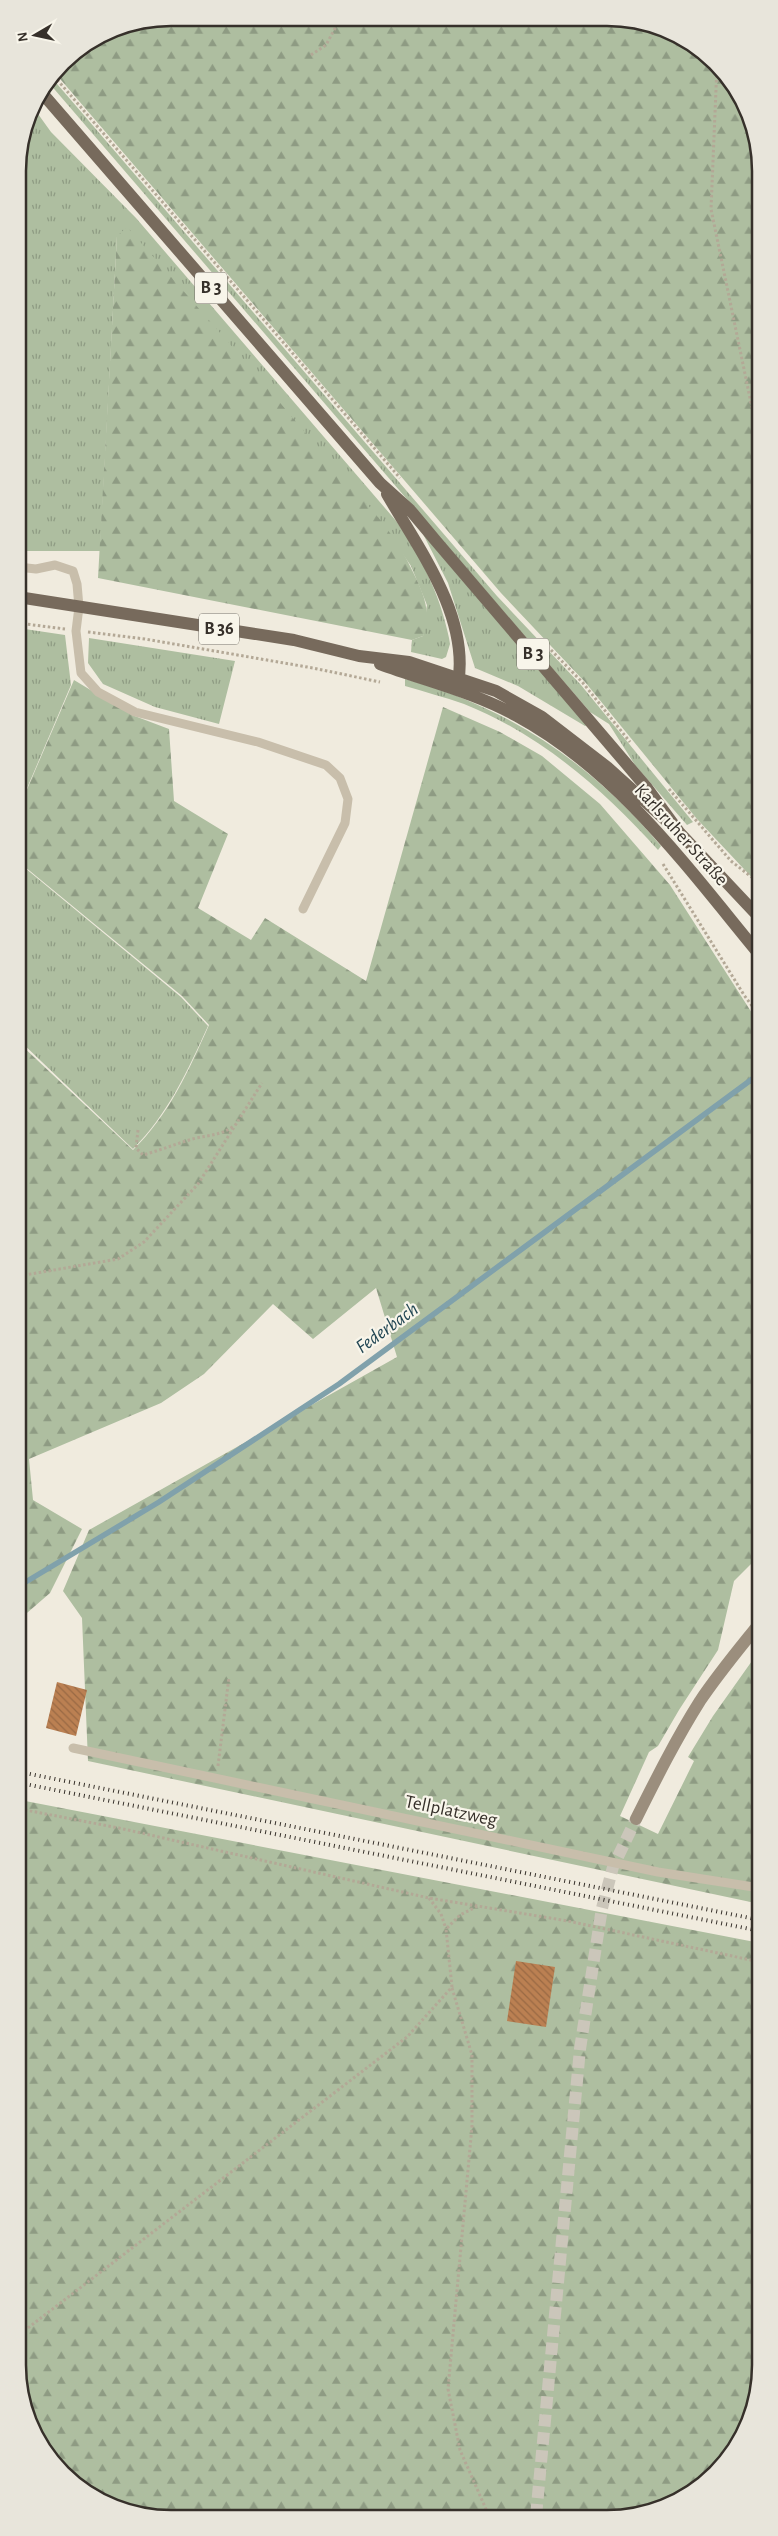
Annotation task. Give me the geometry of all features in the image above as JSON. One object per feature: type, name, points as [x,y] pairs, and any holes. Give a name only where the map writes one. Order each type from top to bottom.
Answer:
[{"type":"main road","name":"B 3","points":[[47,98],[380,483],[410,510],[436,540],[647,788],[679,832],[752,909]]},
{"type":"main road","name":"B 3","points":[[380,483],[421,548],[443,593],[457,643],[458,683]]},
{"type":"main road","name":"B 36","points":[[27,598],[294,640],[359,656],[409,662],[458,683],[496,691],[542,717],[607,768],[679,832]]},
{"type":"main road","name":"Karlsruher Straße","points":[[458,683],[519,717],[566,749],[600,776],[651,825],[752,946]]},
{"type":"main road","points":[[636,1819],[674,1746],[701,1700],[732,1656],[751,1633]]},
{"type":"lane","points":[[27,568],[36,569],[55,565],[73,570],[77,584],[79,607],[76,631],[81,673],[98,692],[135,712],[258,742],[326,765],[340,778],[348,799],[346,823],[303,909]]},
{"type":"lane","name":"Tellplatzweg","points":[[72,1748],[217,1777],[658,1872],[751,1887]]},
{"type":"path","points":[[311,55],[326,45],[336,27]]},
{"type":"path","points":[[717,77],[712,209],[752,408]]},
{"type":"path","points":[[27,624],[145,639],[386,684]]},
{"type":"path","points":[[660,860],[752,1005]]},
{"type":"path","points":[[26,1275],[118,1259],[144,1242],[198,1184],[262,1083]]},
{"type":"path","points":[[138,1130],[136,1148],[143,1155],[172,1148],[196,1138],[222,1134],[235,1126]]},
{"type":"path","points":[[217,1777],[229,1677]]},
{"type":"path","points":[[26,1810],[119,1828],[429,1898],[568,1921],[751,1960]]},
{"type":"path","points":[[429,1898],[441,1914],[446,1929],[452,1987],[472,2055],[472,2126],[448,2389],[460,2450],[486,2510]]},
{"type":"path","points":[[446,1929],[460,1915],[479,1905]]},
{"type":"path","points":[[26,2329],[407,2037],[452,1987]]},
{"type":"green space","points":[[607,26],[635,29],[671,41],[702,62],[722,83],[737,107],[744,125],[751,152],[752,171],[752,877],[697,819],[585,682],[501,593],[60,79],[76,62],[116,37],[143,29],[162,27]]},
{"type":"green space","points":[[56,83],[497,596],[581,685],[693,822],[687,825],[635,765],[609,724],[590,712],[53,88]]},
{"type":"green space","points":[[38,114],[51,132],[136,218],[397,522],[429,577],[441,607],[450,644],[446,657],[442,659],[411,652],[412,640],[423,636],[427,605],[411,566],[382,524],[117,236],[100,551],[27,551],[27,152]]},
{"type":"green space","points":[[127,227],[384,525],[403,553],[425,601],[427,618],[423,636],[412,640],[98,578],[117,236]]},
{"type":"green space","points":[[423,534],[587,725],[585,726],[518,686],[475,668],[448,583]]},
{"type":"green space","points":[[27,629],[65,635],[71,685],[27,789]]},
{"type":"green space","points":[[89,638],[235,661],[219,724],[155,707],[103,684],[88,663]]},
{"type":"green space","points":[[405,679],[479,705],[546,742],[607,789],[661,846],[658,850],[593,785],[545,748],[519,731],[492,716],[464,704],[405,686]]},
{"type":"green space","points":[[74,680],[132,715],[169,729],[174,801],[228,834],[198,908],[251,940],[265,918],[366,981],[443,707],[500,732],[542,756],[600,804],[670,885],[752,1012],[751,1564],[734,1581],[718,1650],[658,1746],[649,1752],[620,1816],[658,1834],[694,1761],[688,1757],[713,1716],[751,1662],[751,1902],[88,1761],[82,1618],[63,1591],[89,1530],[397,1357],[376,1288],[313,1339],[273,1304],[204,1374],[161,1403],[29,1459],[33,1500],[82,1529],[50,1593],[26,1614],[27,1050],[133,1150],[168,1107],[186,1075],[209,1025],[182,996],[27,868],[27,790]]},
{"type":"green space","points":[[27,869],[181,997],[208,1026],[185,1075],[167,1106],[133,1149],[27,1047]]},
{"type":"green space","points":[[26,1801],[751,1941],[751,2374],[749,2393],[741,2420],[716,2460],[687,2485],[662,2499],[635,2507],[607,2510],[171,2510],[143,2507],[116,2499],[83,2480],[69,2467],[56,2453],[37,2420],[29,2393],[26,2365]]},
{"type":"building","points":[[57,1682],[87,1690],[76,1736],[46,1728]]},
{"type":"building","points":[[516,1961],[555,1967],[546,2027],[507,2021]]},
{"type":"waterway","name":"Federbach","points":[[26,1582],[159,1502],[339,1384],[752,1079]]},
{"type":"tunnel","points":[[537,2510],[580,2049],[602,1908],[613,1867],[636,1819]]},
{"type":"railway","points":[[26,1773],[751,1918]]},
{"type":"railway","points":[[26,1784],[751,1929]]}]
